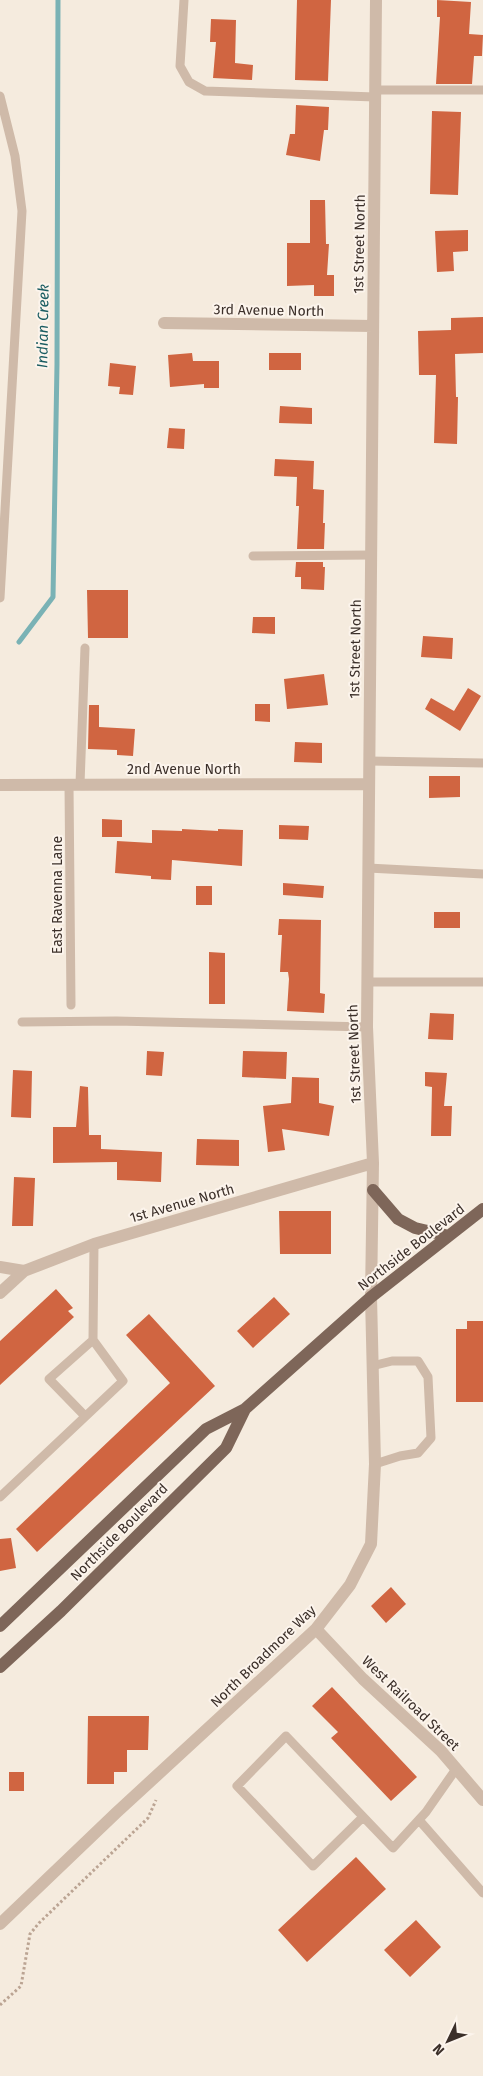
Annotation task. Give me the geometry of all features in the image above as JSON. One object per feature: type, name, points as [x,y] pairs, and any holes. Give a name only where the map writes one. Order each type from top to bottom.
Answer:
[{"type":"main road","points":[[373,1190],[398,1219],[415,1228],[450,1236]]},
{"type":"main road","name":"Northside Boulevard","points":[[0,1626],[206,1429],[245,1409],[371,1297],[483,1210]]},
{"type":"main road","name":"Northside Boulevard","points":[[0,1667],[61,1610],[226,1448],[245,1409]]},
{"type":"street","name":"1st Street North","points":[[371,1297],[373,1163],[367,982],[376,0]]},
{"type":"street","name":"3rd Avenue North","points":[[164,323],[373,326]]},
{"type":"street","name":"2nd Avenue North","points":[[0,785],[369,784]]},
{"type":"street","name":"1st Avenue North","points":[[24,1271],[94,1244],[373,1163]]},
{"type":"street","points":[[0,1267],[24,1271]]},
{"type":"street","points":[[0,1293],[24,1271]]},
{"type":"street","name":"North Broadmore Way","points":[[0,1924],[116,1813],[316,1629],[350,1585],[371,1544],[375,1464],[371,1297]]},
{"type":"street","name":"West Railroad Street","points":[[316,1629],[363,1679],[440,1750],[483,1800]]},
{"type":"lane","points":[[184,0],[180,66],[190,82],[204,91],[375,94],[483,90]]},
{"type":"lane","points":[[0,96],[15,156],[22,211],[0,598]]},
{"type":"lane","points":[[253,556],[371,555]]},
{"type":"lane","name":"East Ravenna Lane","points":[[71,1005],[75,784],[85,648]]},
{"type":"lane","points":[[369,761],[483,763]]},
{"type":"lane","points":[[368,868],[483,874]]},
{"type":"lane","points":[[367,982],[483,982]]},
{"type":"lane","points":[[22,1022],[116,1021],[367,1026]]},
{"type":"lane","points":[[1,1495],[123,1381],[93,1340],[94,1244]]},
{"type":"lane","points":[[85,1416],[49,1379],[93,1340]]},
{"type":"lane","points":[[372,1366],[392,1361],[418,1361],[428,1377],[431,1438],[418,1453],[400,1456],[375,1464]]},
{"type":"lane","points":[[363,1817],[313,1866],[237,1786],[286,1736],[393,1848],[419,1820],[456,1768]]},
{"type":"lane","points":[[419,1820],[483,1893]]},
{"type":"path","points":[[0,2005],[21,1986],[30,1934],[38,1923],[148,1818],[156,1800]]},
{"type":"building","points":[[297,0],[331,0],[328,81],[295,80]]},
{"type":"building","points":[[437,0],[471,2],[469,34],[483,35],[482,56],[474,56],[472,84],[436,84],[440,17],[437,17]]},
{"type":"building","points":[[211,19],[236,20],[235,63],[253,65],[252,80],[213,78],[216,42],[210,42]]},
{"type":"building","points":[[296,105],[329,107],[328,130],[324,130],[320,161],[286,155],[290,134],[295,134]]},
{"type":"building","points":[[432,111],[461,112],[458,195],[430,194]]},
{"type":"building","points":[[310,200],[325,200],[326,244],[329,244],[327,275],[334,275],[334,296],[314,296],[314,285],[287,286],[287,243],[310,243]]},
{"type":"building","points":[[468,230],[468,251],[453,252],[454,271],[437,272],[435,231]]},
{"type":"building","points":[[483,317],[483,353],[455,354],[456,397],[458,397],[457,444],[434,443],[436,375],[419,375],[418,331],[451,330],[451,318]]},
{"type":"building","points":[[192,353],[193,361],[219,361],[219,388],[204,388],[204,384],[170,387],[168,355]]},
{"type":"building","points":[[269,353],[301,353],[301,370],[269,370]]},
{"type":"building","points":[[110,363],[136,366],[133,395],[119,394],[120,387],[108,386]]},
{"type":"building","points":[[280,406],[312,408],[312,424],[279,423]]},
{"type":"building","points":[[169,428],[185,429],[184,449],[167,448]]},
{"type":"building","points":[[275,459],[314,461],[313,489],[324,490],[324,549],[297,549],[299,506],[296,506],[297,477],[274,476]]},
{"type":"building","points":[[296,562],[323,562],[323,567],[325,567],[324,590],[301,589],[301,577],[295,577]]},
{"type":"building","points":[[87,590],[128,590],[128,638],[88,638]]},
{"type":"building","points":[[253,617],[275,617],[275,634],[252,633]]},
{"type":"building","points":[[423,636],[453,638],[452,659],[421,657]]},
{"type":"building","points":[[324,674],[328,705],[287,709],[284,679]]},
{"type":"building","points":[[468,688],[481,696],[460,731],[425,709],[431,698],[454,711]]},
{"type":"building","points":[[255,704],[270,704],[270,722],[255,721]]},
{"type":"building","points":[[89,705],[99,705],[99,727],[135,729],[133,756],[117,755],[117,750],[88,749]]},
{"type":"building","points":[[295,742],[322,743],[322,763],[294,762]]},
{"type":"building","points":[[429,776],[460,776],[460,797],[429,798]]},
{"type":"building","points":[[102,819],[122,820],[122,837],[102,837]]},
{"type":"building","points":[[279,825],[309,826],[308,840],[279,839]]},
{"type":"building","points":[[182,829],[243,830],[242,866],[172,860],[171,880],[115,873],[117,841],[152,843],[152,830],[182,831]]},
{"type":"building","points":[[283,883],[324,886],[323,898],[283,895]]},
{"type":"building","points":[[196,886],[212,886],[212,905],[196,905]]},
{"type":"building","points":[[434,912],[460,912],[460,928],[434,928]]},
{"type":"building","points":[[279,919],[321,920],[320,993],[325,994],[324,1013],[287,1011],[289,979],[288,972],[280,972],[282,935],[278,935]]},
{"type":"building","points":[[209,952],[225,953],[225,1004],[209,1004]]},
{"type":"building","points":[[430,1013],[454,1014],[453,1040],[428,1039]]},
{"type":"building","points":[[147,1051],[164,1052],[162,1076],[146,1075]]},
{"type":"building","points":[[243,1051],[287,1052],[286,1079],[242,1077]]},
{"type":"building","points":[[13,1070],[32,1071],[31,1118],[11,1117]]},
{"type":"building","points":[[425,1072],[447,1073],[444,1106],[452,1106],[451,1136],[431,1136],[432,1087],[425,1086]]},
{"type":"building","points":[[292,1077],[319,1078],[319,1103],[334,1106],[329,1136],[282,1129],[285,1150],[268,1152],[263,1106],[291,1103]]},
{"type":"building","points":[[80,1086],[88,1087],[89,1135],[101,1135],[101,1149],[162,1152],[161,1182],[117,1180],[117,1162],[53,1163],[53,1127],[76,1127]]},
{"type":"building","points":[[197,1139],[239,1140],[239,1166],[196,1165]]},
{"type":"building","points":[[14,1177],[35,1178],[33,1226],[12,1226]]},
{"type":"building","points":[[279,1211],[331,1211],[331,1254],[280,1254]]},
{"type":"building","points":[[56,1289],[73,1308],[68,1311],[74,1317],[0,1385],[0,1341]]},
{"type":"building","points":[[274,1297],[290,1314],[253,1348],[237,1331]]},
{"type":"building","points":[[149,1314],[215,1386],[37,1552],[16,1529],[170,1383],[126,1335]]},
{"type":"building","points":[[467,1321],[483,1321],[483,1402],[456,1402],[456,1329],[467,1329]]},
{"type":"building","points":[[11,1538],[16,1568],[0,1571],[0,1539]]},
{"type":"building","points":[[391,1587],[406,1604],[386,1623],[371,1606]]},
{"type":"building","points":[[332,1687],[417,1777],[391,1801],[331,1738],[338,1732],[312,1706]]},
{"type":"building","points":[[88,1716],[149,1716],[148,1750],[127,1750],[127,1772],[114,1772],[114,1784],[87,1784]]},
{"type":"building","points":[[9,1772],[24,1772],[24,1791],[9,1791]]},
{"type":"building","points":[[356,1857],[386,1889],[307,1962],[278,1930]]},
{"type":"building","points":[[416,1920],[441,1947],[410,1977],[384,1950]]},
{"type":"waterway","name":"Indian Creek","points":[[19,642],[53,597],[57,364],[58,0]]}]
